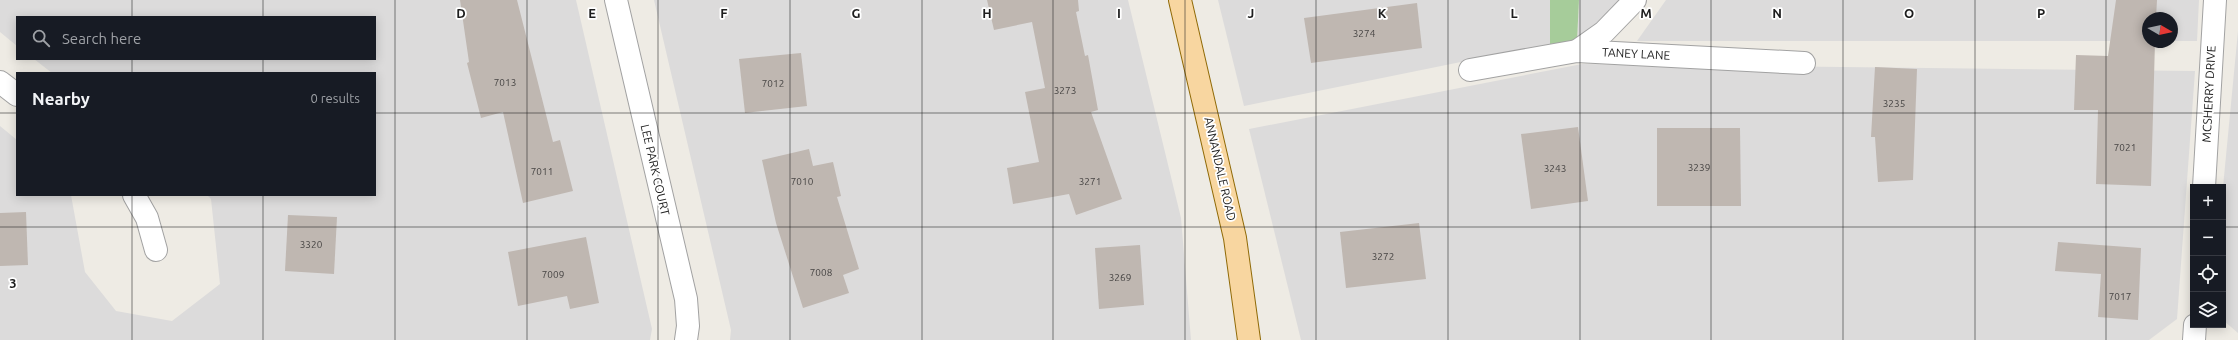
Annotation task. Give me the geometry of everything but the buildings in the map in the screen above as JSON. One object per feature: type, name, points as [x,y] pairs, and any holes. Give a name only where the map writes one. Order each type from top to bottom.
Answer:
[{"type":"main road","name":"ANNANDALE ROAD","points":[[1180,0],[1235,238],[1249,340]]},
{"type":"street","name":"LEE PARK COURT","points":[[616,0],[686,299],[688,326],[686,340]]},
{"type":"street","points":[[1577,51],[1604,32],[1635,0]]},
{"type":"street","name":"MCSHERRY DRIVE","points":[[2204,184],[2215,0]]},
{"type":"street","name":"TANEY LANE","points":[[1470,70],[1577,51],[1804,63]]},
{"type":"street","points":[[0,82],[16,95]]},
{"type":"street","points":[[135,196],[147,218],[156,250]]},
{"type":"street","points":[[2194,340],[2195,328]]},
{"type":"shaded area","points":[[0,0],[576,0],[652,329],[650,340],[0,340],[0,126],[16,139],[16,196],[71,196],[85,272],[116,311],[172,321],[220,284],[211,199],[208,196],[376,196],[376,72],[51,72],[35,60],[376,60],[376,16],[16,16],[16,45],[0,32]]},
{"type":"shaded area","points":[[654,0],[1128,0],[1181,218],[1191,340],[730,340],[731,330]]},
{"type":"shaded area","points":[[1218,0],[1550,0],[1550,44],[1244,106]]},
{"type":"shaded area","points":[[1579,0],[1630,0],[1577,41]]},
{"type":"shaded area","points":[[1666,0],[2199,0],[2197,41],[2178,41],[2178,12],[2142,12],[2142,41],[1637,41]]},
{"type":"shaded area","points":[[2238,31],[2238,333],[2226,323],[2226,184],[2223,184]]},
{"type":"shaded area","points":[[1582,64],[2195,71],[2177,319],[2149,340],[1301,340],[1249,129]]},
{"type":"green space","points":[[1550,0],[1579,0],[1577,41],[1550,44]]}]
